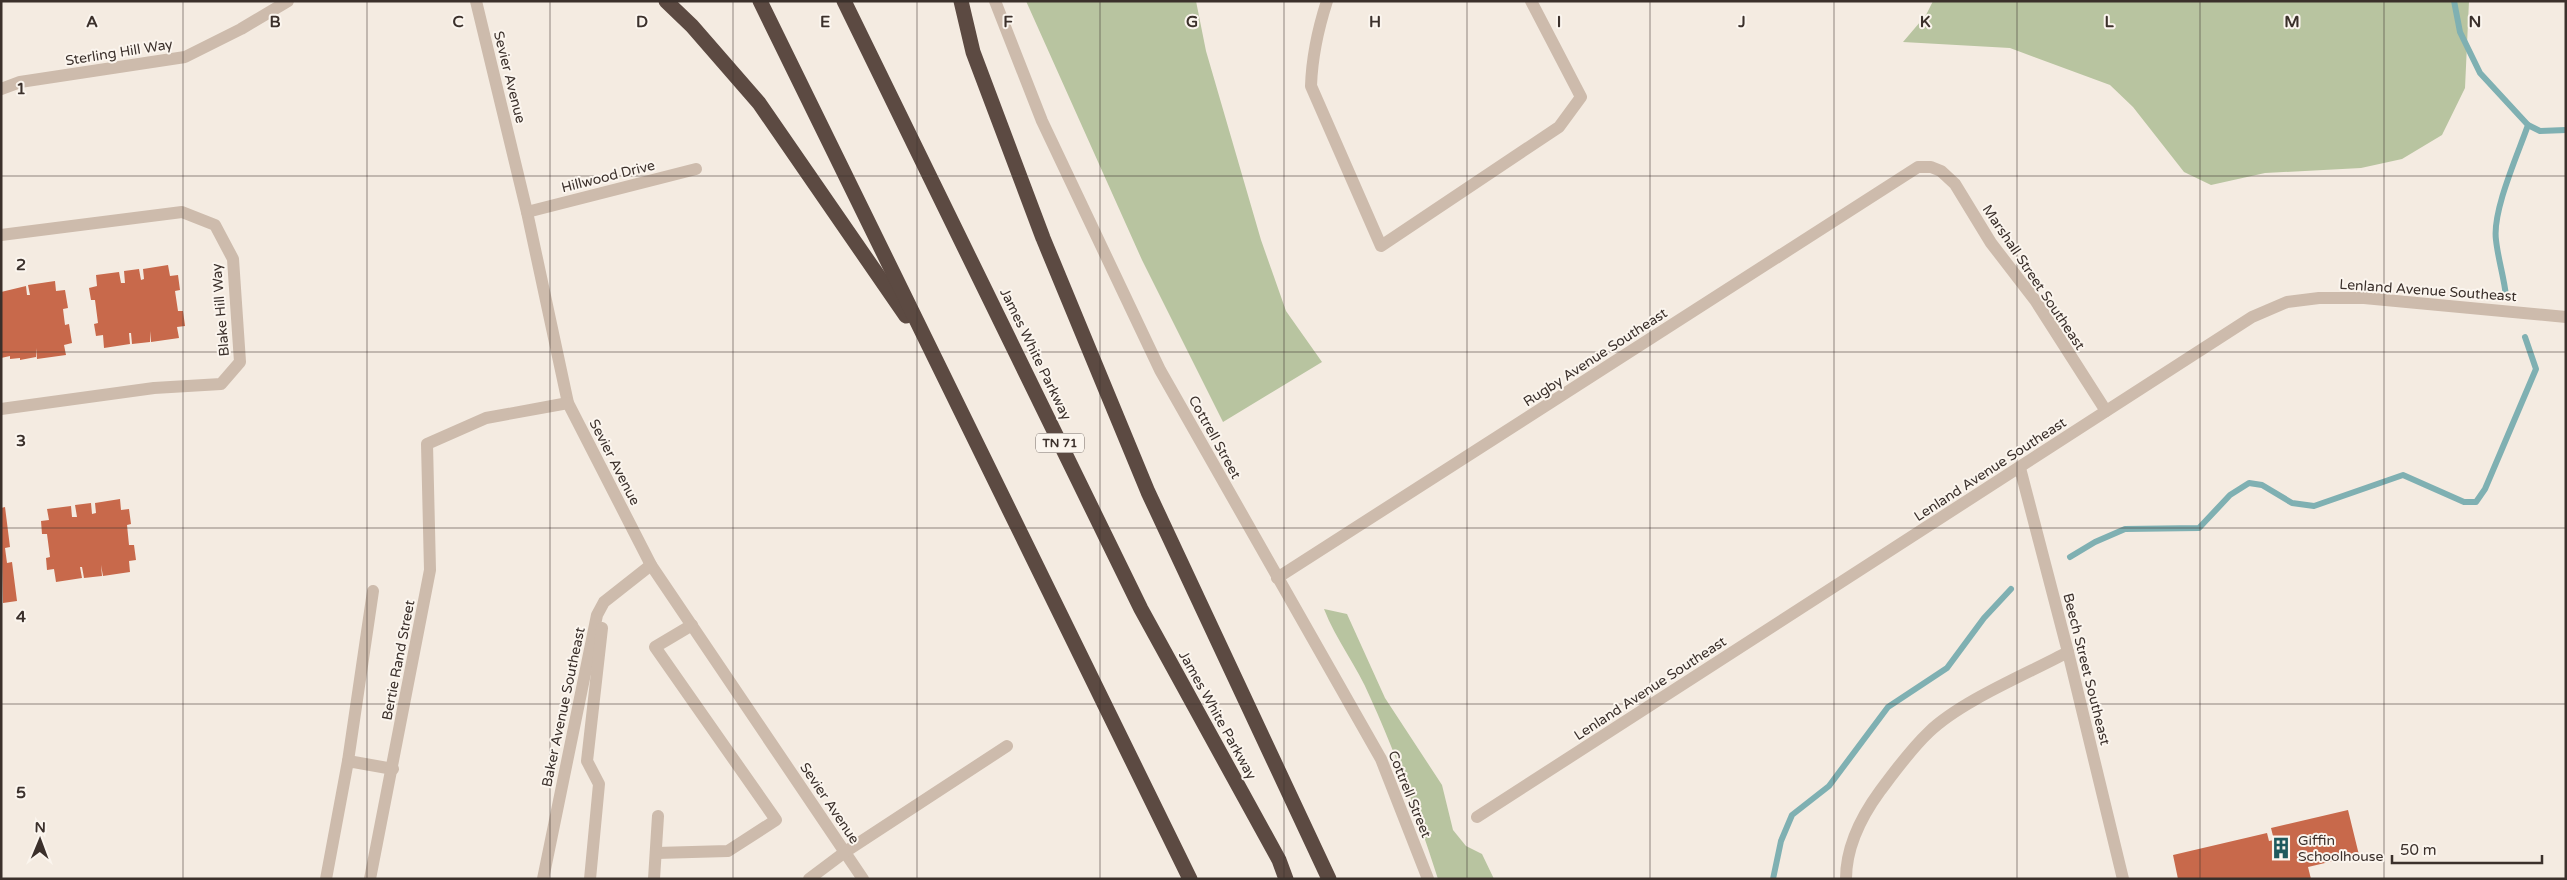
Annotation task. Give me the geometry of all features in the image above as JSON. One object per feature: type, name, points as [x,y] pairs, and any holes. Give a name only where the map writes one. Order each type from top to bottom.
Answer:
[{"type":"highway","points":[[666,1],[692,26],[759,103],[935,358]]},
{"type":"highway","points":[[760,1],[1190,879]]},
{"type":"highway","name":"James White Parkway","points":[[844,1],[1141,610],[1278,860],[1286,879]]},
{"type":"highway","points":[[961,1],[973,52],[1043,238],[1148,492],[1330,879]]},
{"type":"street","name":"Sterling Hill Way","points":[[1,89],[20,82],[185,57],[241,29],[288,1]]},
{"type":"street","name":"Sevier Avenue","points":[[476,1],[527,212],[568,403],[651,565],[863,879]]},
{"type":"street","name":"Cottrell Street","points":[[995,1],[1042,121],[1160,370],[1381,759],[1428,879]]},
{"type":"street","points":[[1327,1],[1319,25],[1311,86],[1381,246],[1559,127],[1581,97],[1532,1]]},
{"type":"street","name":"Rugby Avenue Southeast","points":[[1278,578],[1894,182],[1918,167],[1931,167]]},
{"type":"street","name":"Marshall Street Southeast","points":[[1931,167],[1942,171],[1955,184],[1991,243],[2035,300],[2106,411]]},
{"type":"street","name":"Hillwood Drive","points":[[527,212],[696,170]]},
{"type":"street","name":"Blake Hill Way","points":[[1,235],[182,212],[215,225],[233,259],[240,362],[221,384],[154,388],[1,409]]},
{"type":"street","name":"Lenland Avenue Southeast","points":[[1477,817],[2252,317],[2287,302],[2319,298],[2364,298],[2566,317]]},
{"type":"street","name":"Bertie Rand Street","points":[[370,879],[393,769],[430,570],[427,444],[486,418],[568,403]]},
{"type":"street","name":"Beech Street Southeast","points":[[2020,468],[2068,652],[2123,879]]},
{"type":"street","points":[[590,879],[599,784],[588,761],[604,602],[651,565]]},
{"type":"street","points":[[326,879],[348,761],[373,591]]},
{"type":"street","name":"Baker Avenue Southeast","points":[[543,879],[597,615],[604,602]]},
{"type":"street","points":[[656,853],[728,851],[776,820],[655,647],[692,625]]},
{"type":"street","points":[[1846,879],[1846,861],[1857,829],[1903,760],[1930,731],[1959,710],[2068,652]]},
{"type":"street","points":[[809,879],[845,852],[1007,746]]},
{"type":"street","points":[[348,761],[393,769]]},
{"type":"street","points":[[654,879],[658,816]]},
{"type":"green space","points":[[1026,1],[1196,1],[1206,51],[1261,240],[1286,311],[1322,362],[1223,422],[1142,260]]},
{"type":"green space","points":[[1933,1],[2469,1],[2465,88],[2442,135],[2402,159],[2361,168],[2265,173],[2211,185],[2184,172],[2133,107],[2110,85],[2010,48],[1903,42],[1926,15]]},
{"type":"green space","points":[[1324,609],[1347,614],[1385,698],[1442,785],[1453,830],[1466,846],[1482,854],[1494,879],[1438,879],[1407,787],[1380,719],[1365,686],[1334,631]]},
{"type":"building","points":[[168,265],[170,276],[178,275],[180,290],[175,291],[178,311],[183,311],[185,326],[177,327],[179,338],[151,342],[150,331],[150,342],[132,344],[131,333],[129,333],[130,344],[104,348],[103,335],[96,336],[94,324],[98,323],[95,300],[91,300],[89,288],[97,286],[96,275],[119,272],[121,283],[125,283],[124,271],[139,269],[141,280],[144,279],[143,269]]},
{"type":"building","points":[[55,281],[56,291],[65,290],[68,308],[63,309],[65,325],[69,324],[72,343],[64,345],[66,355],[37,359],[36,348],[36,357],[20,360],[20,358],[10,359],[10,356],[1,358],[1,292],[26,286],[27,295],[30,295],[28,285]]},
{"type":"building","points":[[120,499],[121,510],[129,509],[131,524],[127,525],[129,545],[134,545],[136,560],[129,561],[130,572],[103,576],[101,565],[102,576],[84,578],[82,567],[80,567],[82,578],[56,582],[54,569],[47,570],[46,558],[50,557],[47,534],[42,534],[41,521],[49,520],[47,509],[71,506],[72,517],[77,517],[75,505],[91,503],[92,514],[96,513],[95,503]]},
{"type":"building","points":[[5,507],[10,547],[5,548],[7,563],[12,562],[17,601],[3,603],[1,508]]},
{"type":"building","name":"Giffin Schoolhouse","points":[[2348,810],[2359,855],[2308,867],[2311,879],[2178,879],[2173,855],[2267,833],[2269,841],[2274,840],[2271,828]]},
{"type":"waterway","points":[[2454,1],[2460,32],[2480,73],[2528,125],[2512,166],[2498,214],[2496,228],[2497,247],[2506,296]]},
{"type":"waterway","points":[[2528,125],[2540,131],[2566,130]]},
{"type":"waterway","points":[[2070,557],[2095,542],[2125,529],[2199,528],[2230,495],[2249,483],[2262,485],[2292,503],[2314,506],[2403,475],[2464,502],[2476,502],[2485,489],[2536,369],[2525,337]]},
{"type":"waterway","points":[[1773,879],[1781,841],[1792,815],[1829,786],[1888,707],[1947,668],[1984,618],[2011,589]]},
{"type":"place","name":"Giffin Schoolhouse","points":[[2281,848]]}]
